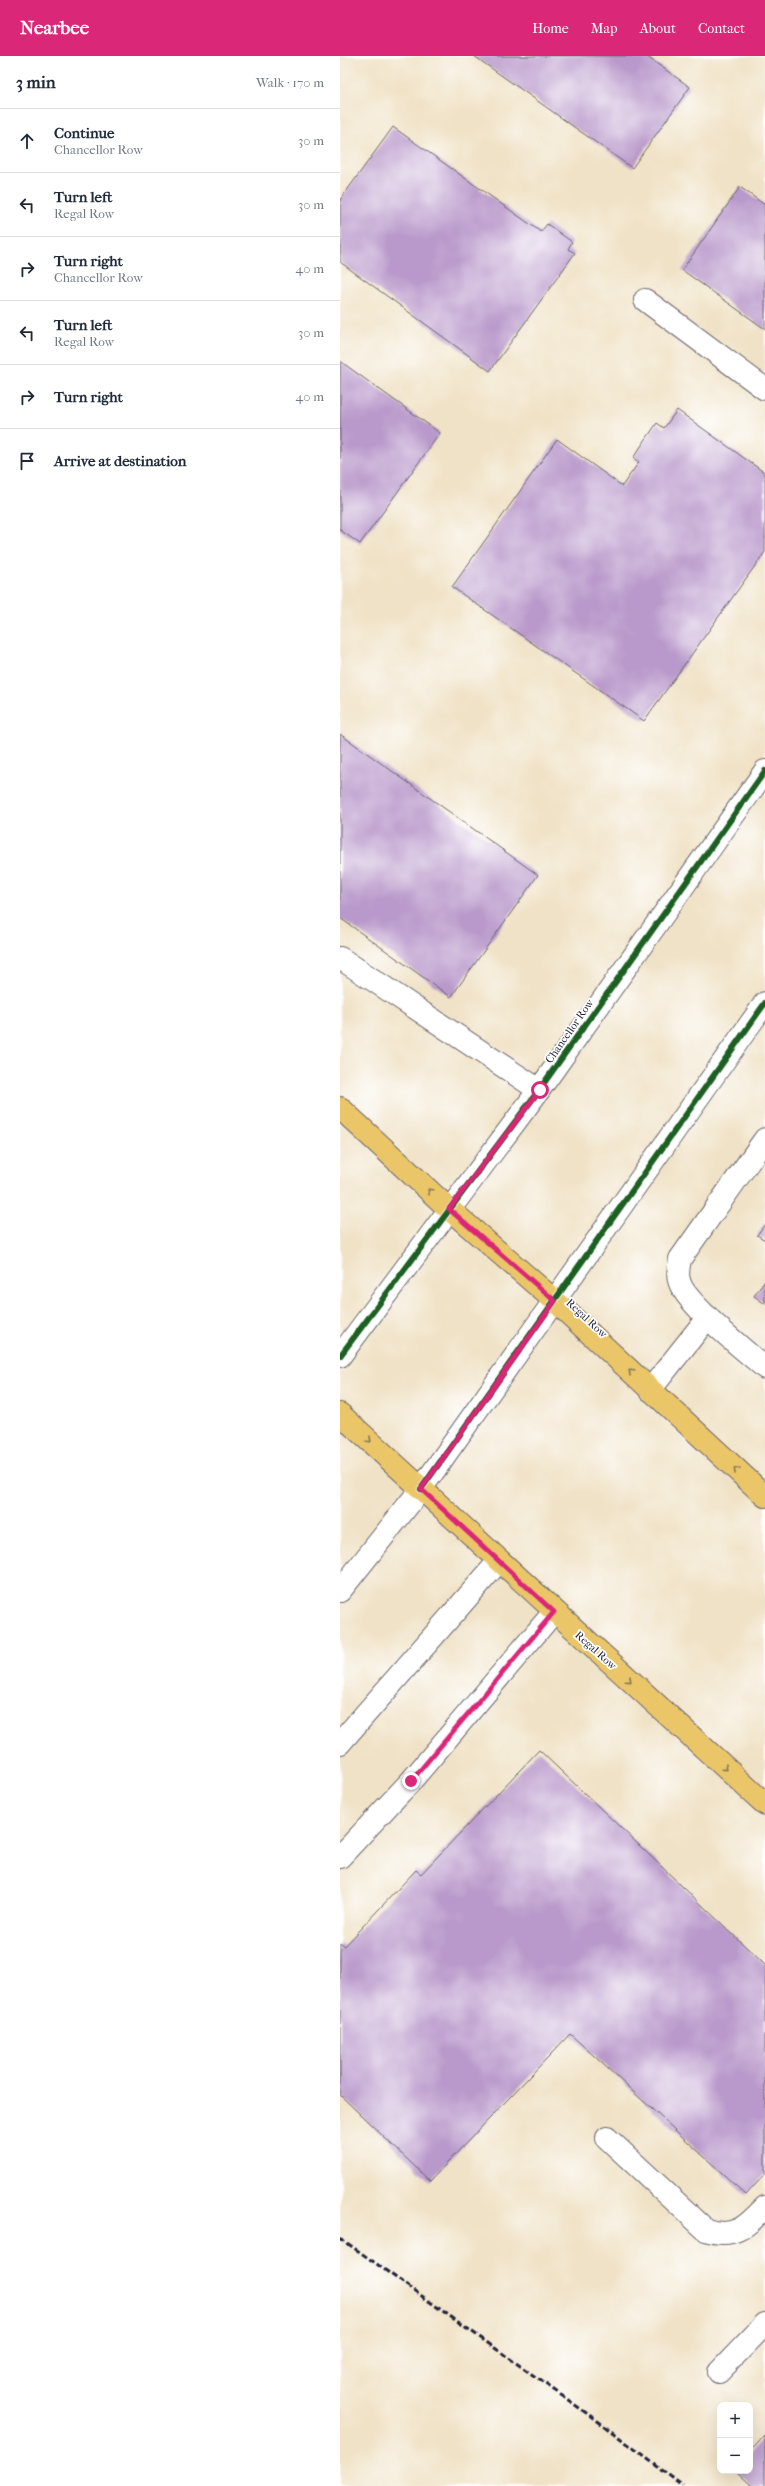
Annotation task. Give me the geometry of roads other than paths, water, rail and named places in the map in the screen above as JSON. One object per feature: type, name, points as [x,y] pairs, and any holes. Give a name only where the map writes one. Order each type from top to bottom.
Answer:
[{"type":"main road","name":"Regal Row","points":[[340,1108],[449,1209],[555,1301],[765,1496]]},
{"type":"main road","name":"Regal Row","points":[[340,1414],[765,1804]]},
{"type":"street","points":[[645,300],[765,388]]},
{"type":"street","name":"Chancellor Row","points":[[340,1356],[449,1209],[540,1090],[765,771]]},
{"type":"street","points":[[340,958],[540,1090]]},
{"type":"street","points":[[341,1588],[421,1489],[765,1003]]},
{"type":"street","points":[[765,1139],[680,1259],[679,1280],[683,1291],[708,1317],[765,1368]]},
{"type":"street","points":[[650,1390],[708,1317]]},
{"type":"street","points":[[340,1743],[500,1561]]},
{"type":"street","points":[[340,1857],[411,1781],[554,1612]]},
{"type":"street","points":[[607,2138],[706,2230],[718,2234],[736,2233],[765,2207]]},
{"type":"street","points":[[719,2372],[765,2324]]},
{"type":"railway","points":[[340,2238],[599,2422],[683,2486]]}]
